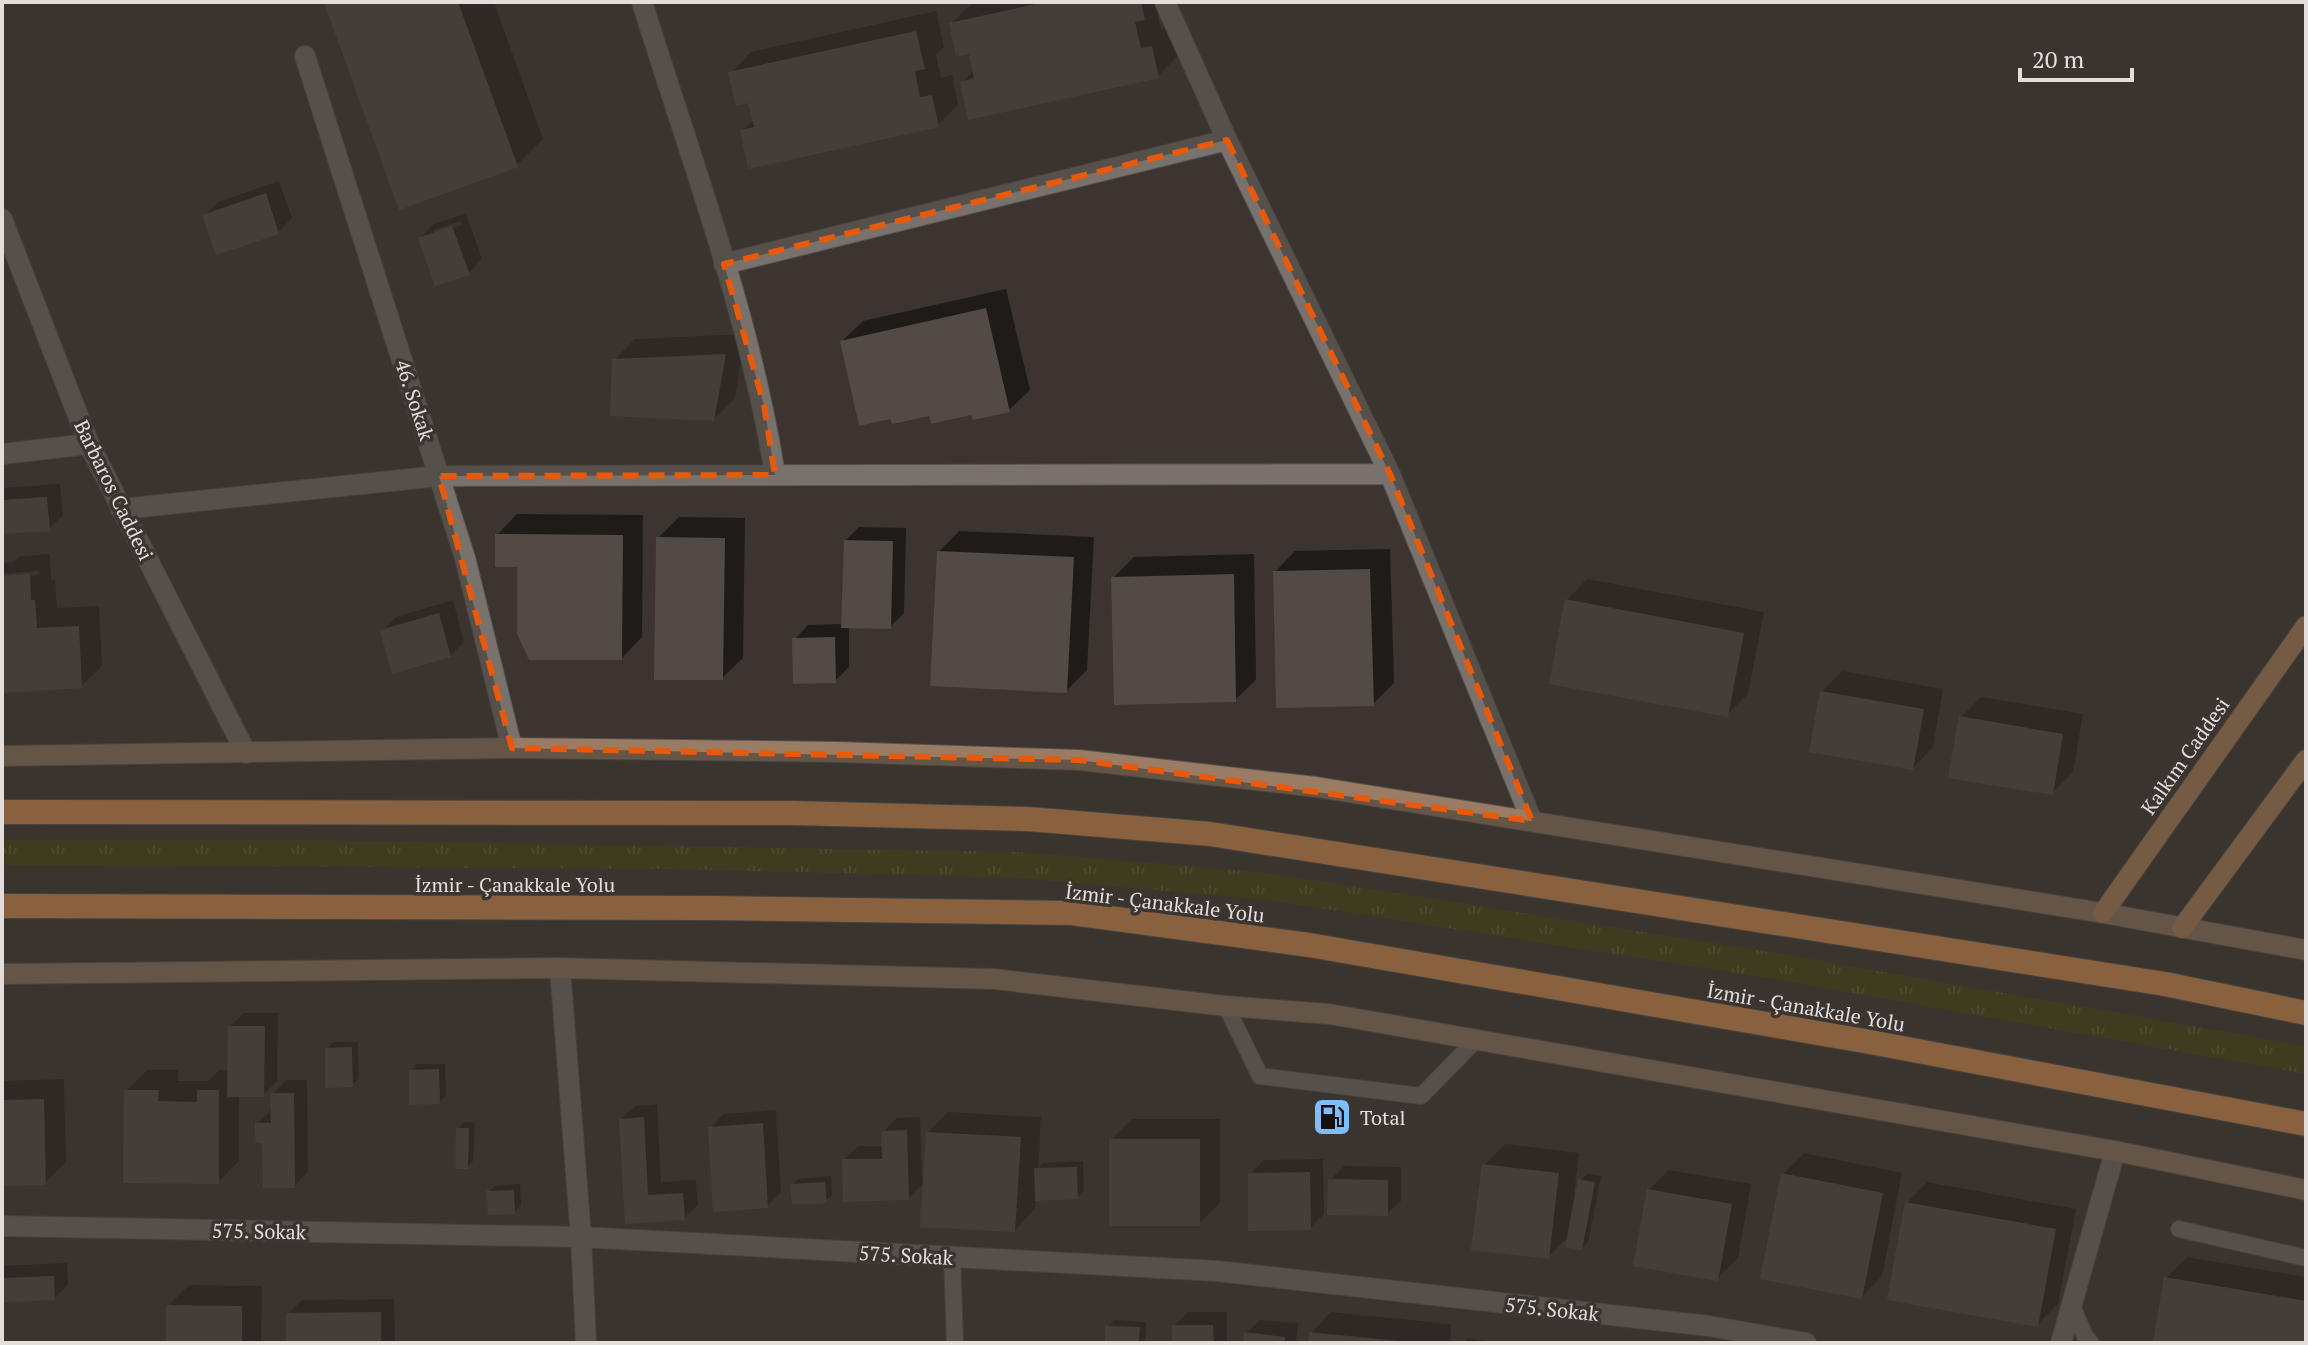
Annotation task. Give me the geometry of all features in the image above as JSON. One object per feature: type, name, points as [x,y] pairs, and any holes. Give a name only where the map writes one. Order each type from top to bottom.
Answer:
[{"type":"highway","points":[[2,812],[792,813],[1028,819],[1210,834],[2150,982],[2306,1013]]},
{"type":"highway","name":"İzmir - Çanakkale Yolu","points":[[2,906],[696,908],[1072,913],[1309,945],[1870,1042],[2306,1124]]},
{"type":"main road","name":"Kalkım Caddesi","points":[[2103,913],[2306,626]]},
{"type":"main road","points":[[2,756],[512,748],[836,752],[1079,760],[1316,787],[2103,913],[2306,950]]},
{"type":"main road","points":[[2182,928],[2306,760]]},
{"type":"main road","points":[[2,974],[560,968],[994,979],[1226,1006],[1329,1014],[2115,1151],[2306,1190]]},
{"type":"street","points":[[642,2],[724,264],[764,405],[775,475]]},
{"type":"street","points":[[1165,2],[1227,140],[1390,474],[1532,821]]},
{"type":"street","name":"46. Sokak","points":[[305,56],[465,558],[512,748]]},
{"type":"street","points":[[724,264],[1227,140]]},
{"type":"street","name":"Barbaros Caddesi","points":[[2,219],[89,444],[246,753]]},
{"type":"street","points":[[2,454],[89,444]]},
{"type":"street","points":[[121,509],[439,476],[1390,474]]},
{"type":"street","points":[[560,968],[586,1343]]},
{"type":"street","points":[[2061,1343],[2115,1151]]},
{"type":"street","name":"575. Sokak","points":[[2,1226],[581,1237],[1217,1271],[1708,1335],[1806,1343]]},
{"type":"lane","points":[[1226,1006],[1260,1076],[1275,1078],[1421,1096],[1477,1039]]},
{"type":"lane","points":[[2179,1229],[2306,1258]]},
{"type":"lane","points":[[952,1257],[955,1343]]},
{"type":"lane","points":[[2071,1304],[2091,1343]]},
{"type":"highlighted area","points":[[1227,140],[1390,474],[1532,821],[1079,760],[512,748],[439,476],[775,475],[764,405],[724,264]]},
{"type":"green space","points":[[2,840],[302,840],[1019,852],[1269,873],[1764,951],[2306,1046],[2306,1074],[1768,978],[1275,901],[1022,878],[683,869],[2,865]]},
{"type":"building","points":[[324,2],[458,2],[518,167],[399,210]]},
{"type":"building","points":[[1045,2],[1141,2],[1145,20],[1135,22],[1141,48],[1152,46],[1159,78],[968,120],[960,82],[974,78],[969,54],[956,57],[949,23]]},
{"type":"building","points":[[916,31],[925,69],[915,71],[920,97],[932,95],[939,127],[748,169],[740,130],[754,127],[748,103],[736,106],[728,72]]},
{"type":"building","points":[[266,193],[279,234],[216,255],[202,215]]},
{"type":"building","points":[[452,226],[470,275],[435,286],[418,238]]},
{"type":"building","points":[[986,308],[1010,412],[973,420],[971,415],[931,424],[929,416],[892,424],[890,419],[859,426],[840,341]]},
{"type":"building","points":[[726,354],[714,421],[610,416],[612,359]]},
{"type":"building","points":[[47,497],[50,531],[2,534],[2,500]]},
{"type":"building","points":[[495,534],[623,535],[622,660],[529,660],[517,634],[517,567],[495,567]]},
{"type":"building","points":[[656,537],[725,538],[723,680],[654,680]]},
{"type":"building","points":[[844,540],[893,541],[891,629],[841,628]]},
{"type":"building","points":[[937,551],[1074,557],[1067,693],[930,686]]},
{"type":"building","points":[[1370,569],[1374,706],[1276,708],[1273,571]]},
{"type":"building","points":[[30,574],[37,628],[79,626],[82,688],[2,693],[2,576]]},
{"type":"building","points":[[1234,574],[1236,702],[1114,705],[1111,577]]},
{"type":"building","points":[[1565,599],[1744,633],[1728,717],[1549,684]]},
{"type":"building","points":[[439,613],[451,657],[392,674],[380,630]]},
{"type":"building","points":[[835,637],[836,683],[793,684],[792,638]]},
{"type":"building","points":[[1820,691],[1924,709],[1913,770],[1809,752]]},
{"type":"building","points":[[1959,716],[2063,734],[2053,795],[1948,778]]},
{"type":"building","points":[[228,1026],[265,1026],[264,1097],[227,1097]]},
{"type":"building","points":[[352,1047],[353,1087],[325,1088],[325,1048]]},
{"type":"building","points":[[439,1069],[440,1104],[409,1105],[409,1070]]},
{"type":"building","points":[[124,1090],[159,1090],[158,1101],[197,1102],[197,1090],[219,1090],[219,1184],[123,1183]]},
{"type":"building","points":[[270,1093],[294,1093],[295,1188],[263,1188],[262,1143],[255,1143],[255,1123],[271,1123]]},
{"type":"building","points":[[44,1099],[46,1185],[2,1186],[2,1100]]},
{"type":"building","points":[[644,1117],[648,1195],[683,1193],[685,1220],[625,1224],[619,1119]]},
{"type":"building","points":[[763,1123],[768,1208],[713,1212],[708,1127]]},
{"type":"building","points":[[456,1128],[469,1128],[468,1169],[455,1169]]},
{"type":"building","points":[[907,1130],[909,1200],[843,1202],[842,1159],[882,1159],[881,1131]]},
{"type":"building","points":[[926,1132],[1021,1137],[1015,1232],[920,1227]]},
{"type":"building","points":[[1109,1139],[1200,1139],[1200,1226],[1109,1226]]},
{"type":"building","points":[[1482,1164],[1559,1173],[1549,1259],[1471,1250]]},
{"type":"building","points":[[1077,1167],[1078,1199],[1035,1201],[1034,1168]]},
{"type":"building","points":[[1310,1172],[1311,1230],[1248,1231],[1248,1173]]},
{"type":"building","points":[[1781,1173],[1883,1193],[1862,1299],[1760,1279]]},
{"type":"building","points":[[1328,1179],[1388,1180],[1388,1216],[1327,1215]]},
{"type":"building","points":[[1578,1179],[1595,1182],[1582,1250],[1565,1247]]},
{"type":"building","points":[[825,1182],[827,1203],[792,1205],[790,1184]]},
{"type":"building","points":[[1647,1189],[1732,1204],[1718,1281],[1633,1266]]},
{"type":"building","points":[[514,1190],[515,1214],[488,1215],[486,1191]]},
{"type":"building","points":[[1905,1202],[2056,1229],[2038,1327],[1887,1300]]},
{"type":"building","points":[[54,1276],[55,1300],[2,1303],[2,1278]]},
{"type":"building","points":[[2164,1277],[2306,1301],[2306,1343],[2153,1343]]},
{"type":"building","points":[[166,1305],[242,1306],[242,1343],[166,1343]]},
{"type":"building","points":[[381,1312],[381,1343],[286,1343],[286,1313]]},
{"type":"building","points":[[1172,1325],[1213,1325],[1214,1343],[1172,1343]]},
{"type":"building","points":[[1105,1326],[1140,1327],[1139,1343],[1105,1343]]},
{"type":"building","points":[[1244,1332],[1285,1337],[1285,1343],[1243,1343]]},
{"type":"building","points":[[1309,1332],[1399,1341],[1399,1343],[1308,1343]]},
{"type":"place","name":"Total","points":[[1332,1117]]}]
